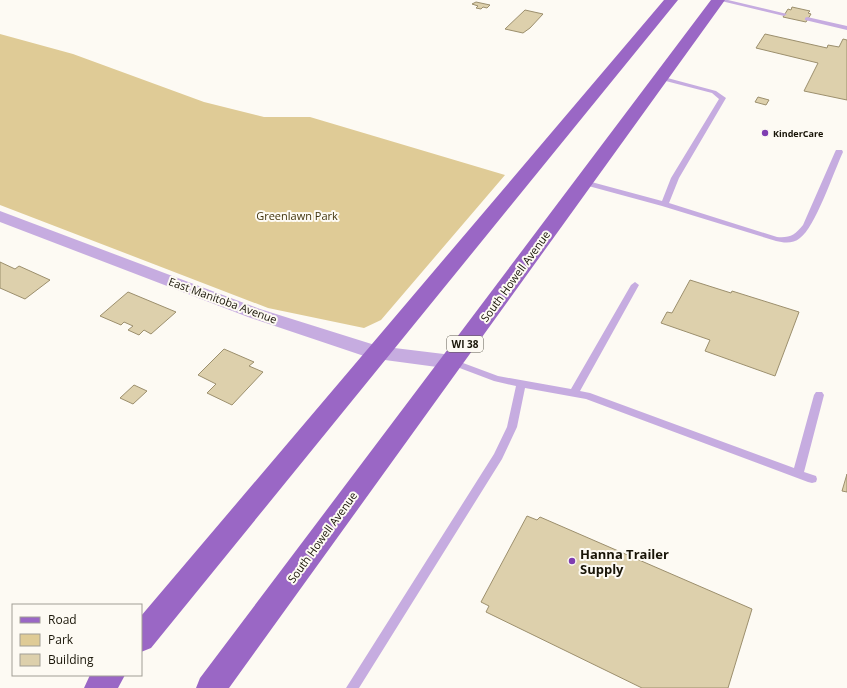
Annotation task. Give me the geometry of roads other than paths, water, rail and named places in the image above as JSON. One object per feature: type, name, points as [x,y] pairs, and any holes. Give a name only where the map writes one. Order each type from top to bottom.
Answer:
[{"type":"main road","points":[[142,637],[671,0]]},
{"type":"main road","name":"South Howell Avenue","points":[[211,688],[719,0]]},
{"type":"main road","points":[[99,688],[109,676]]},
{"type":"street","name":"East Manitoba Avenue","points":[[0,216],[254,313],[377,354],[452,362]]},
{"type":"lane","points":[[719,0],[784,14]]},
{"type":"lane","points":[[808,19],[847,28]]},
{"type":"lane","points":[[660,78],[714,92],[723,98],[675,178],[665,204]]},
{"type":"lane","points":[[584,182],[665,204],[776,239],[788,241],[799,236],[807,226],[839,152]]},
{"type":"lane","points":[[574,393],[635,285]]},
{"type":"lane","points":[[452,362],[497,379],[587,396],[812,479]]},
{"type":"lane","points":[[352,688],[498,456],[512,427],[520,383]]},
{"type":"lane","points":[[798,473],[819,395]]},
{"type":"place","name":"KinderCare","points":[[765,133]]},
{"type":"place","name":"Hanna Trailer Supply","points":[[572,561]]},
{"type":"park label","name":"Greenlawn Park","points":[[297,215]]}]
